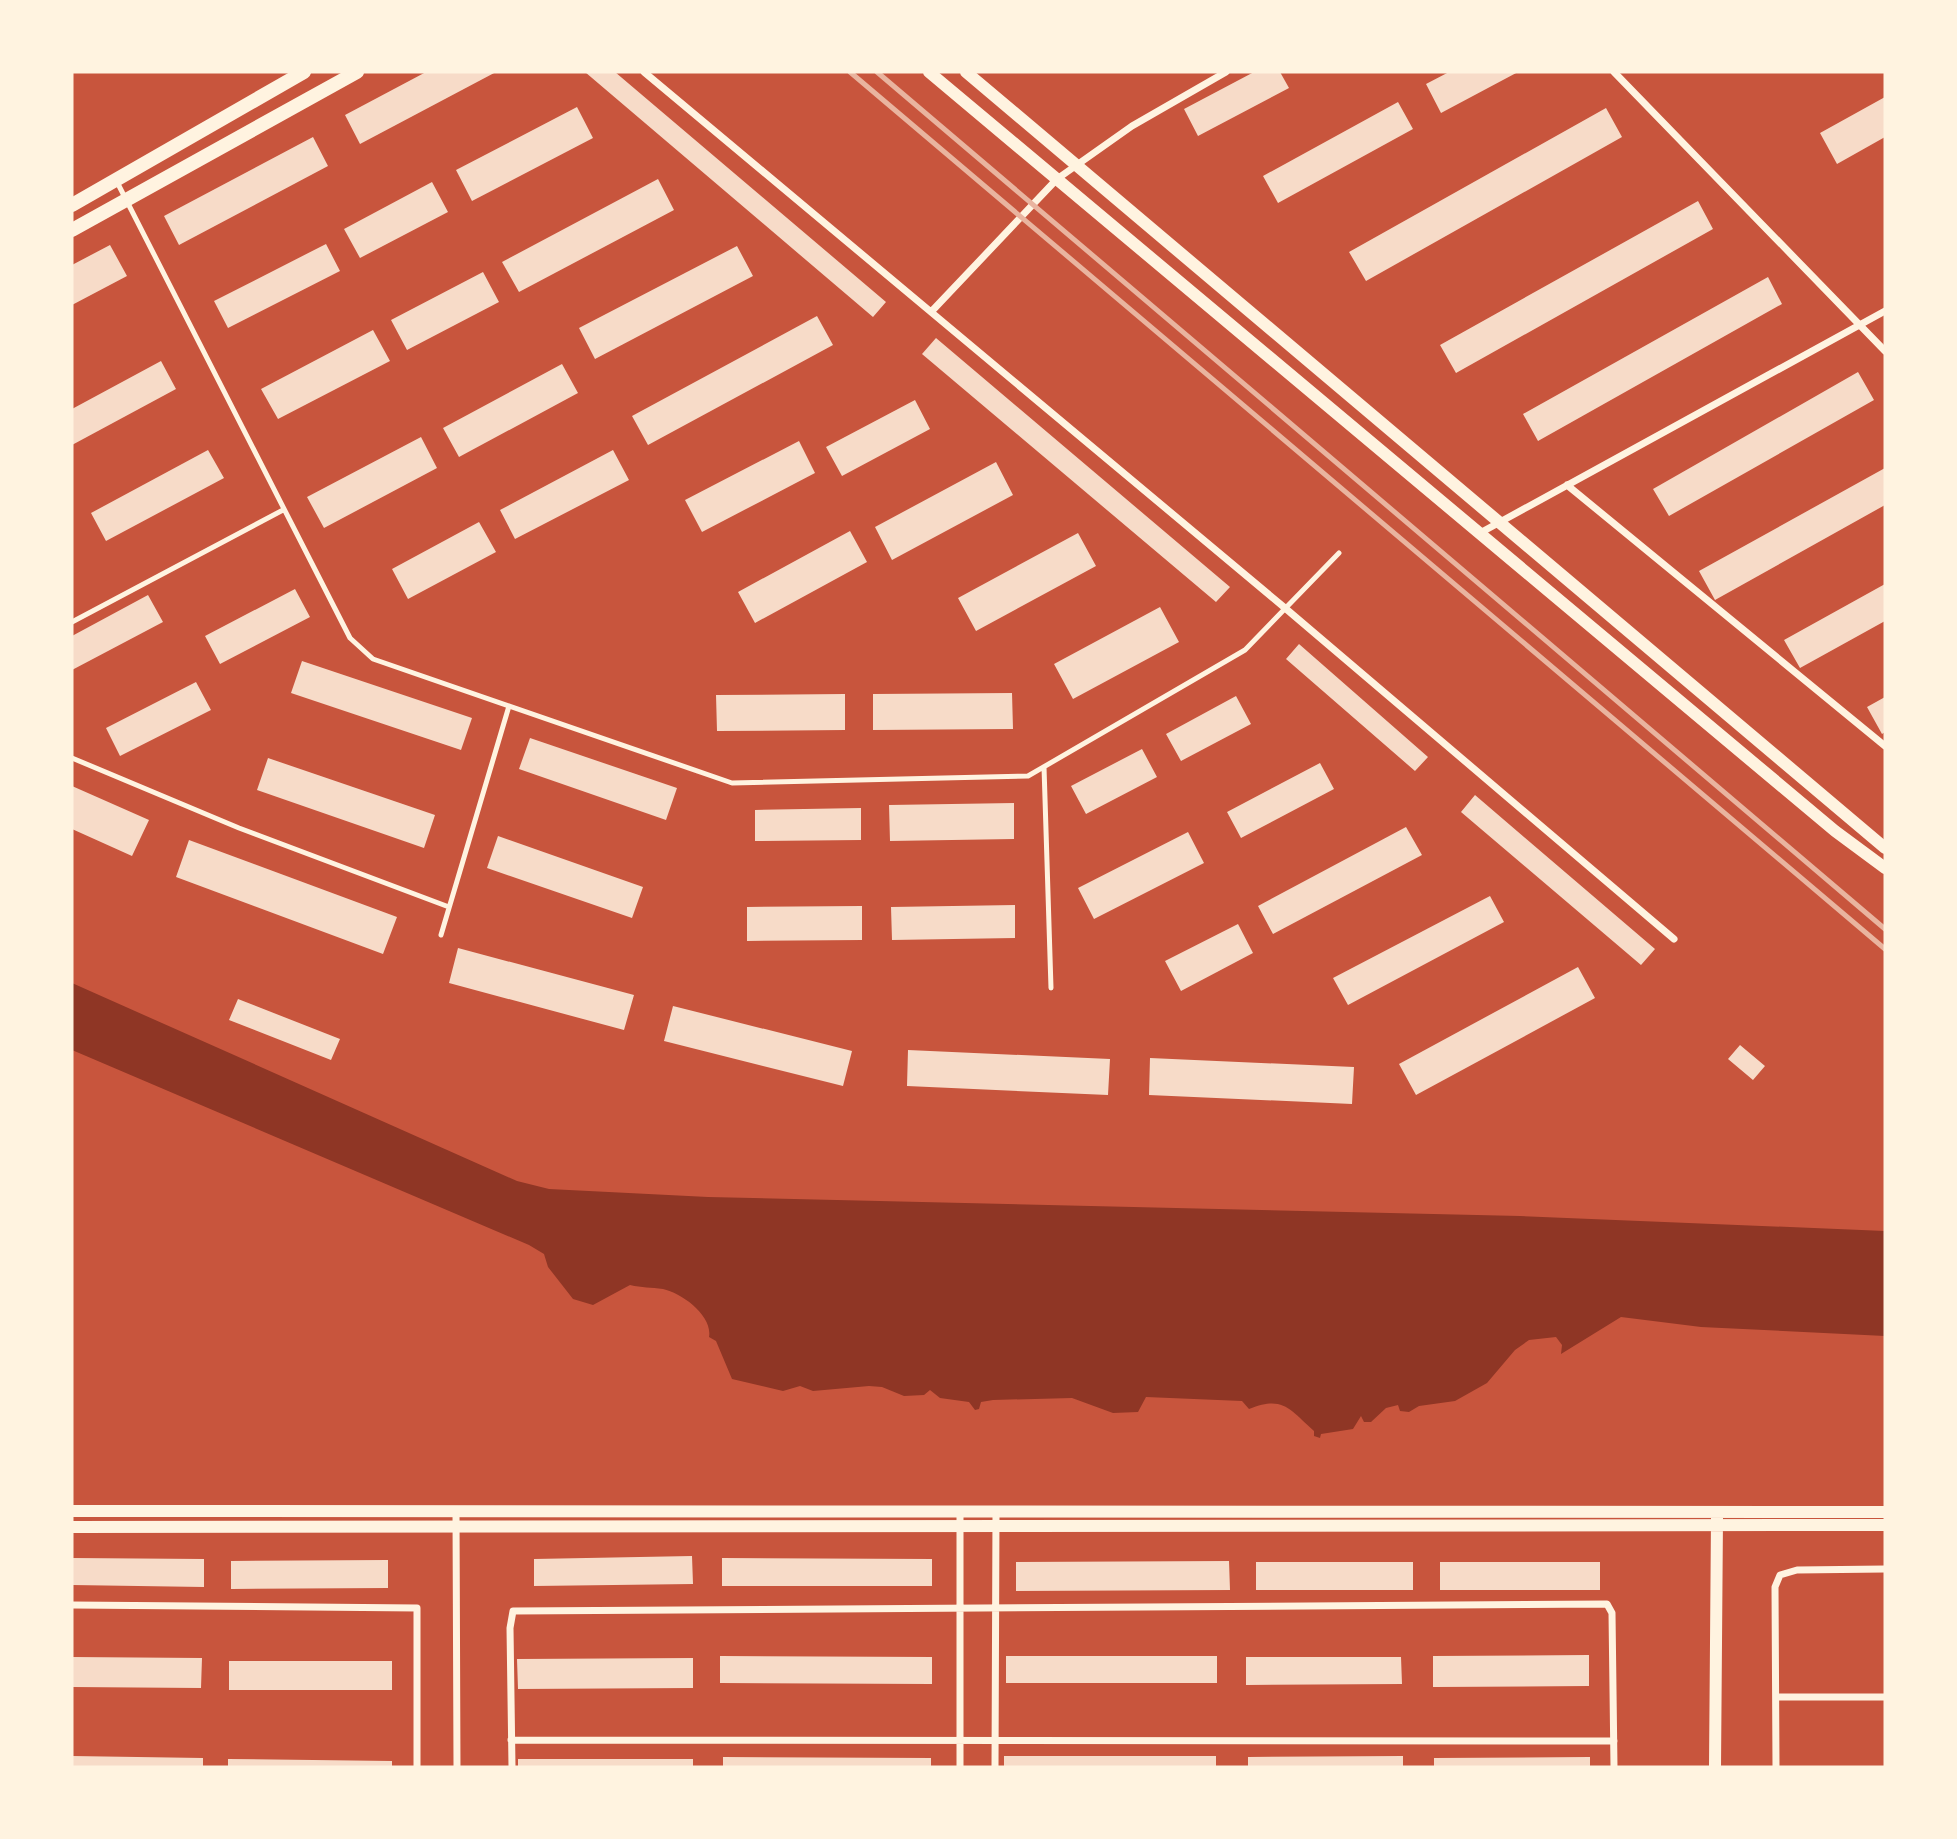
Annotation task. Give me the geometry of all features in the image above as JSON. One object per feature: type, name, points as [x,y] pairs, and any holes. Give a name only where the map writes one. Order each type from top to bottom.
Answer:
[{"type":"main road","points":[[72,205],[304,72]]},
{"type":"main road","points":[[72,230],[357,72]]},
{"type":"street","points":[[644,72],[1285,608],[1674,939]]},
{"type":"street","points":[[929,72],[1835,831],[1885,868]]},
{"type":"street","points":[[966,72],[1885,848]]},
{"type":"street","points":[[931,312],[1057,179],[1132,126],[1226,72]]},
{"type":"street","points":[[1614,72],[1885,351]]},
{"type":"street","points":[[1480,533],[1885,311]]},
{"type":"street","points":[[1567,485],[1885,746]]},
{"type":"street","points":[[72,1511],[1885,1512]]},
{"type":"street","points":[[1715,1767],[1717,1511]]},
{"type":"street","points":[[456,1512],[457,1767]]},
{"type":"street","points":[[960,1513],[960,1767]]},
{"type":"street","points":[[995,1767],[996,1513]]},
{"type":"street","points":[[72,1527],[1885,1525]]},
{"type":"street","points":[[1776,1767],[1775,1587],[1780,1575],[1797,1570],[1885,1569]]},
{"type":"street","points":[[512,1767],[510,1628],[513,1611],[1607,1604],[1612,1613],[1614,1767]]},
{"type":"street","points":[[72,1605],[417,1608],[417,1767]]},
{"type":"street","points":[[1776,1697],[1885,1697]]},
{"type":"street","points":[[511,1740],[1614,1741]]},
{"type":"lane","points":[[116,180],[350,638],[373,659],[732,783],[1028,776],[1245,650],[1339,554]]},
{"type":"lane","points":[[72,622],[284,510]]},
{"type":"lane","points":[[441,935],[509,706]]},
{"type":"lane","points":[[72,758],[239,828],[449,907]]},
{"type":"lane","points":[[1044,767],[1051,988]]},
{"type":"shaded area","points":[[72,983],[517,1181],[549,1189],[708,1197],[1520,1216],[1885,1231],[1885,1336],[1701,1327],[1621,1317],[1561,1354],[1562,1345],[1556,1337],[1529,1340],[1515,1350],[1487,1383],[1455,1401],[1419,1406],[1409,1412],[1400,1411],[1398,1405],[1386,1408],[1371,1422],[1364,1422],[1361,1416],[1353,1429],[1321,1434],[1320,1438],[1314,1436],[1314,1431],[1292,1411],[1279,1404],[1249,1409],[1242,1401],[1146,1397],[1138,1412],[1113,1413],[1072,1398],[993,1400],[981,1402],[979,1409],[975,1410],[969,1402],[940,1398],[930,1390],[924,1395],[904,1396],[882,1387],[869,1386],[813,1391],[800,1386],[783,1391],[732,1379],[716,1341],[709,1337],[706,1321],[687,1300],[671,1291],[630,1285],[593,1305],[573,1299],[548,1267],[544,1254],[529,1245],[72,1050]]},
{"type":"building","points":[[426,72],[496,72],[360,144],[345,115]]},
{"type":"building","points":[[585,72],[615,72],[886,302],[873,317]]},
{"type":"building","points":[[1254,72],[1280,72],[1289,88],[1198,136],[1184,109]]},
{"type":"building","points":[[1449,72],[1518,72],[1441,113],[1426,84]]},
{"type":"building","points":[[1885,97],[1885,137],[1837,164],[1820,133]]},
{"type":"building","points":[[1398,102],[1413,129],[1278,203],[1263,176]]},
{"type":"building","points":[[577,107],[593,138],[472,201],[456,170]]},
{"type":"building","points":[[1606,108],[1622,137],[1366,281],[1349,252]]},
{"type":"building","points":[[313,137],[328,166],[179,245],[164,216]]},
{"type":"building","points":[[658,179],[674,210],[519,292],[502,262]]},
{"type":"building","points":[[432,182],[448,212],[360,258],[344,229]]},
{"type":"building","points":[[1698,201],[1713,229],[1456,373],[1440,345]]},
{"type":"building","points":[[326,244],[340,271],[228,328],[214,301]]},
{"type":"building","points":[[110,245],[127,276],[72,305],[72,265]]},
{"type":"building","points":[[737,246],[753,276],[595,359],[579,328]]},
{"type":"building","points":[[483,272],[499,302],[407,350],[391,320]]},
{"type":"building","points":[[1768,277],[1782,304],[1538,441],[1523,414]]},
{"type":"building","points":[[817,316],[833,345],[648,445],[632,416]]},
{"type":"building","points":[[373,330],[390,361],[278,419],[261,389]]},
{"type":"building","points":[[936,338],[1230,587],[1216,602],[922,354]]},
{"type":"building","points":[[161,361],[176,389],[72,445],[72,409]]},
{"type":"building","points":[[562,364],[578,393],[459,457],[443,428]]},
{"type":"building","points":[[1858,372],[1874,400],[1669,516],[1653,489]]},
{"type":"building","points":[[915,400],[930,429],[842,476],[826,447]]},
{"type":"building","points":[[421,437],[437,468],[324,528],[307,497]]},
{"type":"building","points":[[799,441],[815,473],[702,532],[685,500]]},
{"type":"building","points":[[208,450],[224,478],[106,541],[91,513]]},
{"type":"building","points":[[613,450],[629,480],[515,539],[500,510]]},
{"type":"building","points":[[996,462],[1013,495],[892,560],[875,527]]},
{"type":"building","points":[[1885,468],[1885,505],[1715,600],[1699,571]]},
{"type":"building","points":[[479,522],[496,552],[408,599],[392,569]]},
{"type":"building","points":[[850,531],[867,562],[755,623],[738,592]]},
{"type":"building","points":[[1078,533],[1096,566],[976,631],[958,598]]},
{"type":"building","points":[[1885,584],[1885,621],[1800,668],[1784,640]]},
{"type":"building","points":[[295,589],[310,617],[220,664],[205,636]]},
{"type":"building","points":[[148,595],[163,622],[72,670],[72,636]]},
{"type":"building","points":[[1160,607],[1179,642],[1073,699],[1054,664]]},
{"type":"building","points":[[1299,644],[1428,757],[1415,771],[1286,659]]},
{"type":"building","points":[[302,661],[472,718],[461,750],[291,693]]},
{"type":"building","points":[[196,682],[211,710],[120,756],[106,728]]},
{"type":"building","points":[[1012,693],[1013,729],[873,730],[873,694]]},
{"type":"building","points":[[845,694],[845,730],[717,731],[716,695]]},
{"type":"building","points":[[1236,696],[1251,724],[1181,761],[1166,734]]},
{"type":"building","points":[[1885,697],[1885,732],[1882,734],[1867,707]]},
{"type":"building","points":[[530,738],[677,788],[666,820],[519,769]]},
{"type":"building","points":[[1142,749],[1157,777],[1086,814],[1071,786]]},
{"type":"building","points":[[268,758],[435,815],[424,848],[257,790]]},
{"type":"building","points":[[1320,763],[1334,789],[1241,838],[1227,812]]},
{"type":"building","points":[[72,786],[149,820],[132,856],[72,829]]},
{"type":"building","points":[[1475,795],[1655,949],[1641,965],[1461,812]]},
{"type":"building","points":[[1014,803],[1014,839],[890,841],[889,805]]},
{"type":"building","points":[[861,808],[861,840],[755,841],[755,810]]},
{"type":"building","points":[[1406,827],[1422,855],[1273,934],[1258,906]]},
{"type":"building","points":[[1188,832],[1204,863],[1094,919],[1078,888]]},
{"type":"building","points":[[498,836],[643,887],[632,918],[487,868]]},
{"type":"building","points":[[189,840],[397,917],[383,954],[176,877]]},
{"type":"building","points":[[1490,896],[1504,922],[1348,1005],[1333,978]]},
{"type":"building","points":[[1015,905],[1015,938],[892,940],[891,907]]},
{"type":"building","points":[[862,906],[862,940],[747,941],[747,907]]},
{"type":"building","points":[[1238,924],[1253,953],[1181,991],[1165,961]]},
{"type":"building","points":[[458,948],[634,995],[624,1030],[449,983]]},
{"type":"building","points":[[1578,967],[1595,998],[1416,1095],[1399,1064]]},
{"type":"building","points":[[238,999],[340,1039],[331,1060],[229,1020]]},
{"type":"building","points":[[673,1006],[852,1051],[843,1086],[664,1041]]},
{"type":"building","points":[[1740,1045],[1765,1066],[1753,1080],[1728,1059]]},
{"type":"building","points":[[908,1050],[1110,1059],[1108,1095],[907,1086]]},
{"type":"building","points":[[1150,1058],[1354,1067],[1352,1104],[1149,1095]]},
{"type":"building","points":[[692,1556],[693,1584],[534,1586],[534,1559]]},
{"type":"building","points":[[72,1558],[204,1559],[204,1587],[72,1585]]},
{"type":"building","points":[[722,1558],[932,1559],[932,1586],[722,1586]]},
{"type":"building","points":[[388,1560],[388,1588],[231,1589],[231,1561]]},
{"type":"building","points":[[1229,1561],[1230,1590],[1016,1591],[1016,1562]]},
{"type":"building","points":[[1256,1562],[1413,1562],[1413,1590],[1256,1590]]},
{"type":"building","points":[[1440,1562],[1600,1562],[1600,1590],[1440,1590]]},
{"type":"building","points":[[1589,1655],[1589,1686],[1433,1687],[1433,1656]]},
{"type":"building","points":[[720,1656],[932,1657],[932,1684],[720,1683]]},
{"type":"building","points":[[1006,1656],[1217,1656],[1217,1683],[1006,1683]]},
{"type":"building","points":[[72,1657],[202,1658],[201,1688],[72,1687]]},
{"type":"building","points":[[1246,1657],[1401,1657],[1402,1684],[1246,1685]]},
{"type":"building","points":[[693,1658],[693,1688],[518,1689],[517,1659]]},
{"type":"building","points":[[229,1661],[392,1661],[392,1690],[229,1690]]},
{"type":"building","points":[[72,1756],[203,1758],[203,1767],[72,1767]]},
{"type":"building","points":[[1004,1756],[1216,1756],[1216,1767],[1004,1767]]},
{"type":"building","points":[[1403,1756],[1403,1767],[1248,1767],[1248,1757]]},
{"type":"building","points":[[723,1757],[931,1758],[931,1767],[723,1767]]},
{"type":"building","points":[[1590,1757],[1590,1767],[1434,1767],[1434,1758]]},
{"type":"building","points":[[228,1759],[392,1761],[392,1767],[228,1767]]},
{"type":"building","points":[[518,1759],[693,1759],[693,1767],[518,1767]]},
{"type":"railway","points":[[850,72],[1885,949]]},
{"type":"railway","points":[[877,72],[1885,929]]}]
